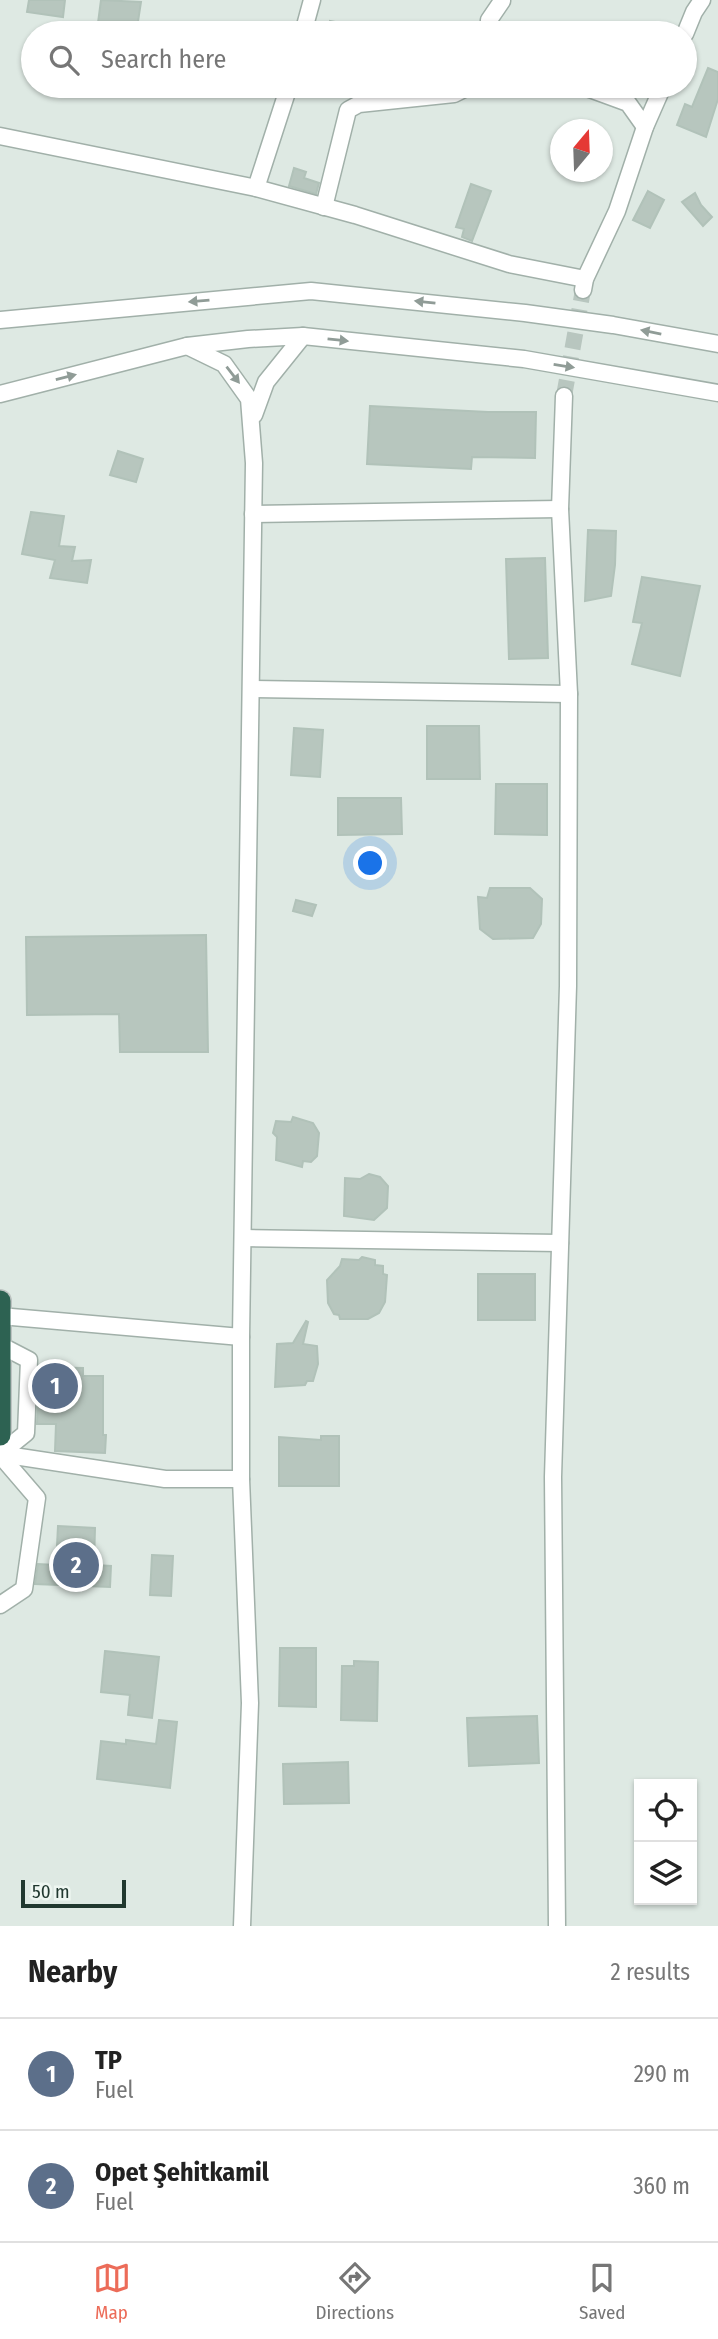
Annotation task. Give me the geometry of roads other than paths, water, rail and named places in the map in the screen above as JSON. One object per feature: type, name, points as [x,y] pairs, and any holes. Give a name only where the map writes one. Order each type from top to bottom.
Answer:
[{"type":"highway","points":[[0,1301],[0,1435]]},
{"type":"street","points":[[306,21],[312,0]]},
{"type":"street","points":[[692,21],[702,0]]},
{"type":"street","points":[[489,21],[502,1]]},
{"type":"street","points":[[256,188],[285,98]]},
{"type":"street","points":[[324,207],[348,110],[359,104],[416,98]]},
{"type":"street","points":[[614,98],[628,103],[645,127]]},
{"type":"street","points":[[0,136],[256,188],[584,284],[617,211],[645,127],[658,98]]},
{"type":"street","points":[[0,320],[311,290],[526,313],[718,344]]},
{"type":"street","points":[[252,425],[265,382],[303,336]]},
{"type":"street","points":[[0,394],[187,346],[303,336],[524,359],[718,393]]},
{"type":"street","points":[[187,346],[224,364],[249,399],[254,463],[241,1337],[241,1479],[250,1703],[242,1926]]},
{"type":"street","points":[[557,1926],[553,1476],[568,986],[569,695],[560,509],[564,396]]},
{"type":"street","points":[[253,514],[560,509]]},
{"type":"street","points":[[252,689],[569,695]]},
{"type":"street","points":[[243,1238],[560,1243]]},
{"type":"street","points":[[1,1316],[241,1337]]},
{"type":"street","points":[[0,1454],[26,1433],[29,1360],[2,1346]]},
{"type":"street","points":[[0,1454],[165,1479],[241,1479]]},
{"type":"street","points":[[0,1454],[37,1498],[24,1589],[0,1605]]},
{"type":"tunnel","points":[[564,396],[583,290]]},
{"type":"place","name":"TP","points":[[55,1386]]},
{"type":"place","name":"Opet Şehitkamil","points":[[76,1565]]}]
